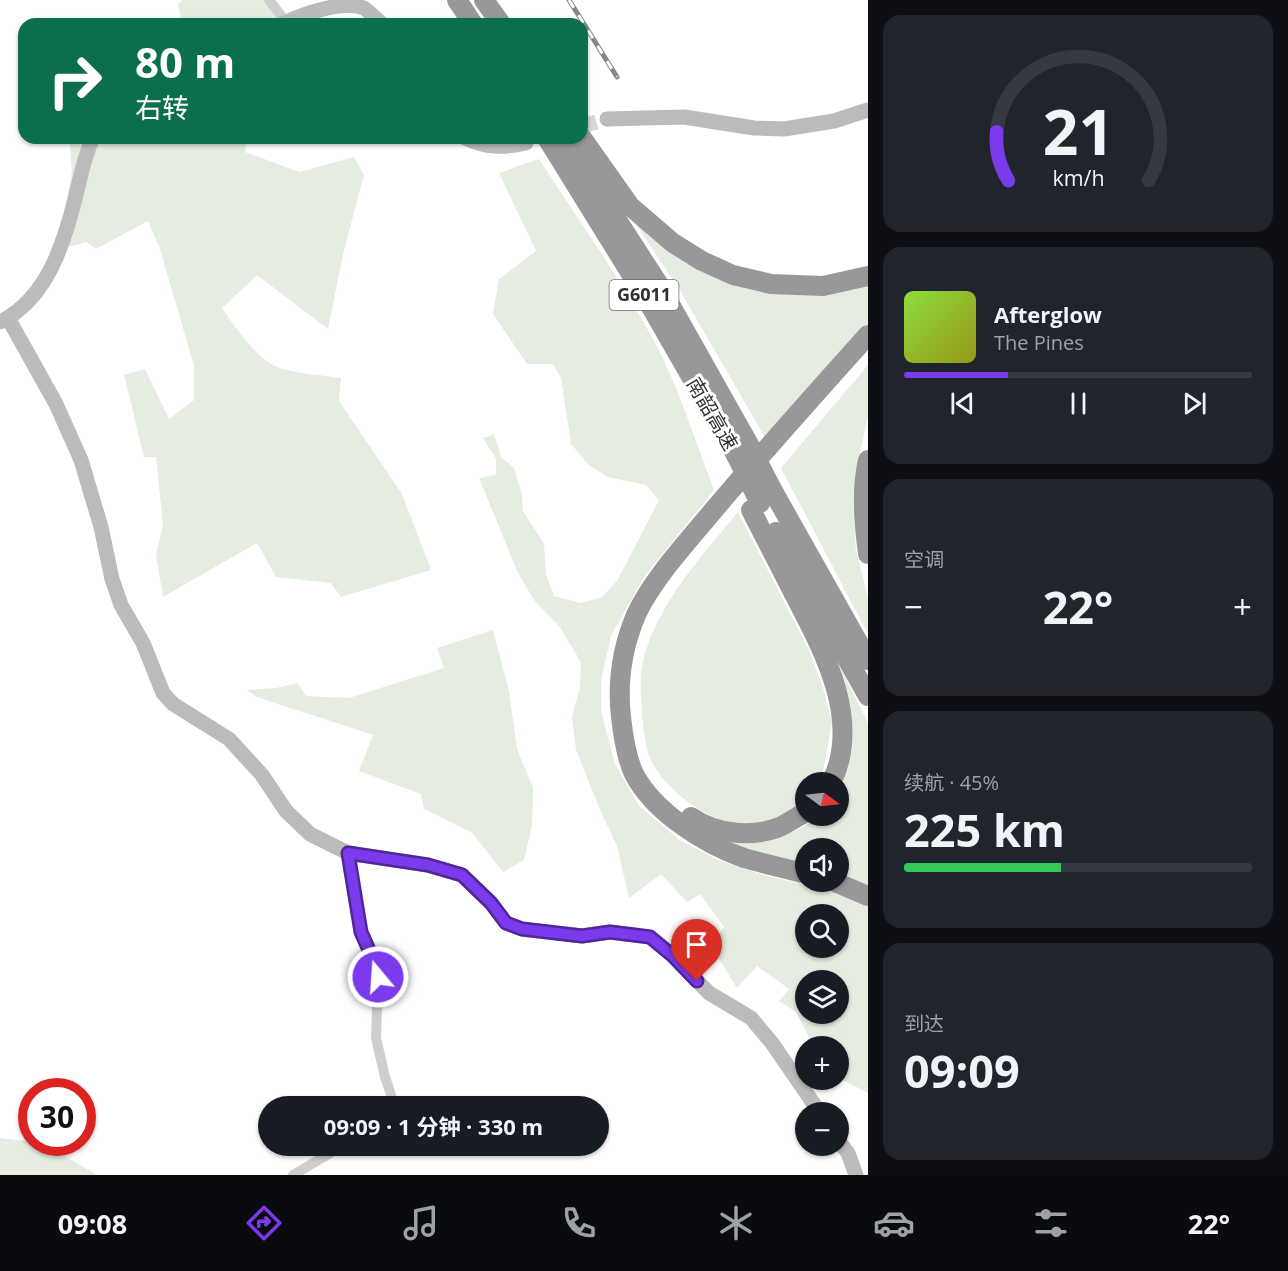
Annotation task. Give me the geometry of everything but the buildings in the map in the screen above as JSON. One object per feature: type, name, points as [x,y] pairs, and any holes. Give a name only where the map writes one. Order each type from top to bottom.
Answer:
[{"type":"highway","points":[[457,0],[469,18]]},
{"type":"highway","points":[[475,0],[487,18]]},
{"type":"highway","points":[[484,0],[497,18]]},
{"type":"highway","name":"南韶高速","points":[[552,144],[646,298],[736,454],[868,696]]},
{"type":"highway","name":"南韶高速","points":[[568,144],[659,285],[736,454]]},
{"type":"highway","points":[[586,144],[630,206],[673,243],[702,261],[733,275],[771,284],[823,286],[868,276]]},
{"type":"highway","points":[[795,871],[743,857],[688,831],[656,805],[634,774],[623,735],[618,691],[624,648],[637,613],[657,582],[685,544],[731,490],[868,335]]},
{"type":"highway","points":[[795,818],[776,828],[748,833],[728,832],[703,825],[679,809],[658,788],[639,755],[629,722],[629,681],[638,642],[676,572],[715,523],[868,350]]},
{"type":"highway","points":[[736,454],[762,502],[835,687],[843,722],[841,753],[835,772]]},
{"type":"highway","points":[[868,460],[863,522],[868,554]]},
{"type":"highway","name":"南韶高速","points":[[762,502],[868,660]]},
{"type":"highway","points":[[849,888],[868,896]]},
{"type":"street","points":[[269,0],[281,18]]},
{"type":"street","points":[[296,18],[332,5],[363,8],[375,18]]},
{"type":"street","points":[[607,119],[684,117],[754,128],[784,129],[834,121],[868,110]]},
{"type":"street","points":[[90,144],[59,249],[46,279],[34,298],[4,320],[56,404],[81,460],[121,605],[143,643],[163,693],[173,705],[229,739],[262,775],[286,811],[310,834],[348,853],[428,865],[462,875],[491,903],[506,923],[522,929],[582,936],[610,932],[650,937],[673,956],[709,993],[751,1018],[772,1042],[813,1102]]},
{"type":"street","points":[[479,144],[494,147],[522,144]]},
{"type":"street","points":[[348,853],[361,932],[378,977],[376,1038],[391,1096]]},
{"type":"street","points":[[293,1175],[325,1156]]},
{"type":"street","points":[[849,1156],[856,1175]]},
{"type":"shaded area","points":[[183,0],[269,0],[279,18],[181,18],[178,4]]},
{"type":"shaded area","points":[[70,144],[246,144],[245,152],[299,172],[354,157],[364,175],[343,254],[328,329],[257,275],[222,308],[255,351],[272,364],[295,372],[341,378],[339,401],[402,494],[431,570],[341,597],[331,583],[276,577],[257,543],[163,597],[156,555],[163,524],[156,457],[144,457],[124,375],[145,369],[169,419],[194,400],[194,366],[160,249],[148,221],[96,249],[86,242],[52,252],[65,211],[72,171]]},
{"type":"shaded area","points":[[539,159],[613,272],[654,341],[679,396],[714,490],[644,577],[611,636],[601,680],[601,711],[615,764],[639,806],[681,841],[720,861],[795,883],[795,892],[835,892],[868,906],[868,1093],[849,1083],[849,1036],[808,1036],[802,1024],[849,1024],[849,970],[795,970],[795,1011],[779,1001],[789,989],[757,966],[737,988],[711,946],[724,927],[700,894],[687,902],[661,874],[629,898],[617,846],[576,750],[572,717],[580,687],[581,662],[559,626],[534,600],[518,573],[479,478],[496,475],[496,459],[483,438],[494,434],[501,457],[514,468],[522,494],[523,511],[544,544],[546,574],[554,596],[581,603],[602,597],[617,581],[659,500],[646,485],[608,477],[589,465],[571,444],[561,378],[553,364],[527,364],[493,314],[499,279],[536,251],[499,173]]},
{"type":"shaded area","points":[[631,217],[685,262],[728,282],[778,294],[831,293],[868,283],[868,325],[766,439],[679,289]]},
{"type":"shaded area","points":[[868,365],[868,417],[859,457],[853,506],[856,551],[868,597],[868,634],[781,468]]},
{"type":"shaded area","points":[[738,512],[809,650],[823,688],[832,722],[823,772],[795,772],[795,808],[778,819],[765,824],[743,825],[727,822],[694,806],[667,783],[656,770],[649,756],[642,710],[642,665],[658,622],[681,583]]},
{"type":"shaded area","points":[[493,630],[509,691],[517,749],[533,788],[532,825],[524,860],[503,872],[472,833],[424,809],[421,794],[359,771],[373,735],[257,697],[247,690],[276,688],[298,683],[306,696],[349,698],[444,668],[437,648]]},
{"type":"shaded area","points":[[827,641],[868,723],[868,888],[849,879],[849,838],[795,838],[795,863],[743,849],[695,829],[745,840],[761,841],[783,836],[804,826],[849,826],[849,772],[844,772],[852,749],[853,735],[846,694]]},
{"type":"shaded area","points":[[0,1138],[18,1140],[18,1156],[64,1156],[97,1175],[0,1175]]},
{"type":"tunnel","points":[[588,124],[607,119]]},
{"type":"railway","points":[[569,0],[580,18]]},
{"type":"railway","points":[[588,30],[617,77]]},
{"type":"route","points":[[378,977],[361,932],[348,853],[428,865],[462,875],[491,903],[506,923],[522,929],[582,936],[610,932],[650,937],[673,956],[697,981]]}]
